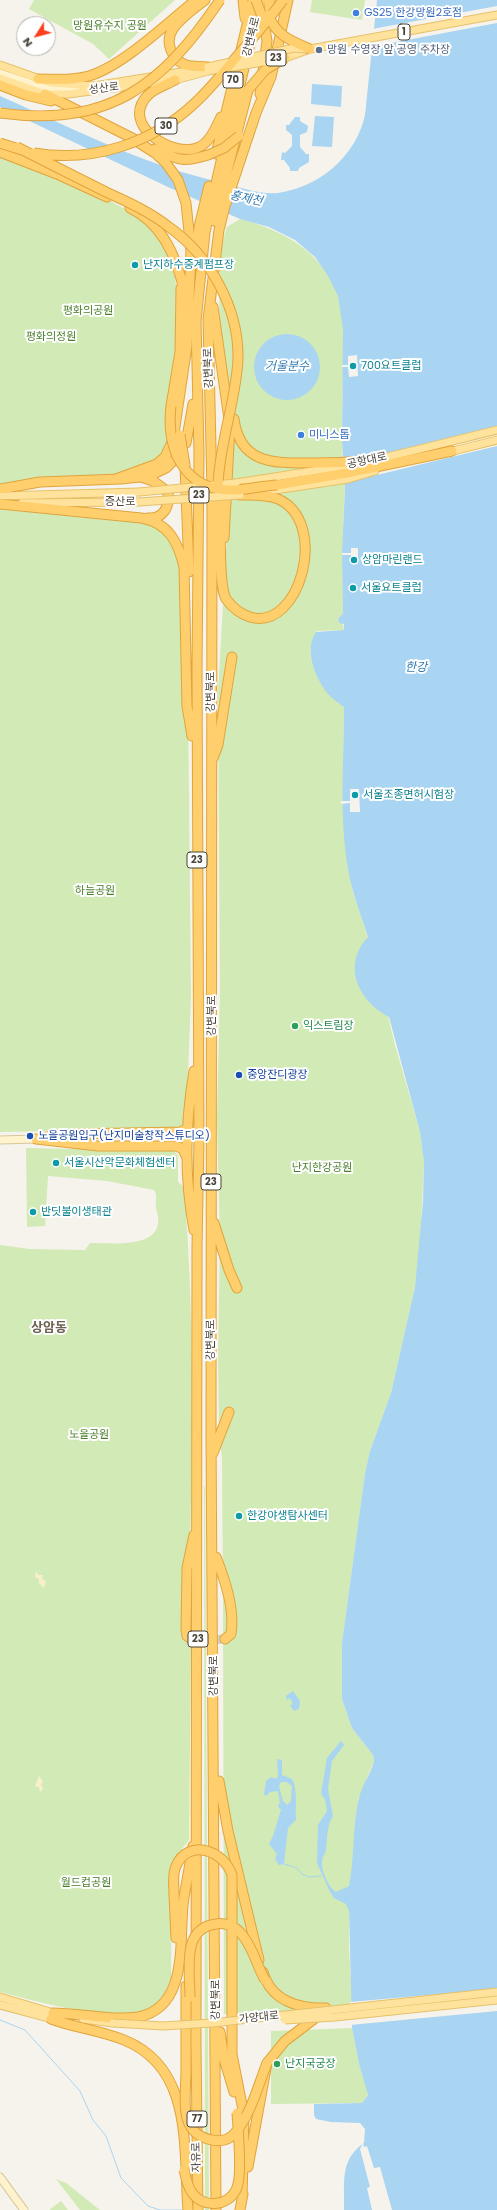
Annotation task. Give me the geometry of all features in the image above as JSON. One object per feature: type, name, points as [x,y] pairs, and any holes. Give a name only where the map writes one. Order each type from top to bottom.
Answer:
[{"type":"highway","points":[[38,79],[72,80],[91,75],[129,53],[196,0]]},
{"type":"highway","points":[[205,0],[177,23],[172,30],[169,43],[171,50],[181,63],[188,66],[208,69]]},
{"type":"highway","points":[[0,114],[31,118],[64,115],[100,108],[129,95],[152,81],[174,60],[220,0]]},
{"type":"highway","points":[[243,0],[245,6],[244,35]]},
{"type":"highway","points":[[255,0],[266,19],[286,39],[310,49]]},
{"type":"highway","name":"70","points":[[191,305],[209,228],[218,158],[228,101],[244,35],[255,0]]},
{"type":"highway","name":"강변북로","points":[[218,158],[261,0]]},
{"type":"highway","points":[[218,158],[224,148],[239,136],[256,113],[267,41],[266,19],[270,0]]},
{"type":"highway","name":"30","points":[[0,143],[26,151],[63,156],[100,152],[147,136],[178,116],[197,101],[265,23],[283,0]]},
{"type":"highway","name":"강변북로","points":[[196,2031],[198,1514],[197,1247],[199,1140],[197,1050],[197,669],[199,453],[196,332],[209,228],[240,159],[256,113],[271,77],[288,0]]},
{"type":"highway","points":[[208,319],[205,285],[209,228],[218,158],[248,90],[265,70],[285,58]]},
{"type":"highway","points":[[175,80],[146,97],[140,109],[140,120],[148,134],[179,149],[187,150],[197,148],[206,141],[214,132],[228,101]]},
{"type":"highway","points":[[0,85],[26,95],[59,103]]},
{"type":"highway","points":[[45,94],[59,103],[174,158],[189,161],[218,158]]},
{"type":"highway","points":[[116,479],[147,469],[165,457],[173,440],[175,405],[187,346],[191,305],[191,251],[186,203],[178,180],[166,163],[155,153],[130,137]]},
{"type":"highway","points":[[0,139],[145,211],[170,227],[189,244],[204,262],[223,291],[232,319],[240,374],[234,420],[236,432],[251,453],[262,460],[281,464],[345,463],[376,460]]},
{"type":"highway","points":[[0,152],[57,174],[148,218],[160,233],[176,261],[191,305]]},
{"type":"highway","name":"강변북로","points":[[209,228],[212,290],[208,319],[212,491],[211,1458],[214,1551],[216,2044]]},
{"type":"highway","points":[[176,261],[181,288],[180,352],[171,441],[180,462],[201,482],[224,489],[234,490],[277,485],[347,474],[452,451]]},
{"type":"highway","points":[[212,290],[230,426],[222,568]]},
{"type":"highway","name":"강변북로","points":[[191,305],[196,332]]},
{"type":"highway","points":[[238,357],[233,399],[220,458],[218,484],[223,589],[226,598],[243,614],[253,618],[263,617],[272,614],[286,604],[299,583],[305,567],[304,532],[300,521],[287,504],[279,499],[263,495],[240,495]]},
{"type":"highway","points":[[186,443],[191,424],[196,368]]},
{"type":"highway","points":[[175,405],[185,465],[191,629],[197,669]]},
{"type":"highway","points":[[0,489],[40,482],[149,476],[166,468],[180,454]]},
{"type":"highway","points":[[0,503],[153,519],[162,515],[169,500],[168,492],[166,489],[153,481],[139,477]]},
{"type":"highway","points":[[141,518],[159,523],[169,531],[179,549],[184,567],[187,706],[197,764]]},
{"type":"highway","points":[[211,590],[217,570],[220,530]]},
{"type":"highway","points":[[211,763],[218,745],[232,657]]},
{"type":"highway","points":[[197,1050],[188,1105],[186,1156],[188,1200],[197,1247]]},
{"type":"highway","points":[[36,1139],[74,1134],[180,1132],[187,1129]]},
{"type":"highway","points":[[74,1134],[73,1138],[75,1144]]},
{"type":"highway","points":[[36,1139],[75,1144],[176,1146],[183,1149],[186,1156]]},
{"type":"highway","points":[[211,1212],[229,1270],[237,1288]]},
{"type":"highway","points":[[211,1458],[230,1412]]},
{"type":"highway","points":[[190,1638],[187,1636],[186,1629],[187,1568],[198,1514]]},
{"type":"highway","points":[[214,1551],[224,1579],[233,1623],[231,1634],[225,1638]]},
{"type":"highway","points":[[215,1756],[228,1829],[265,1980]]},
{"type":"highway","points":[[52,2016],[119,2018],[139,2016],[158,2007],[174,1988],[181,1962],[186,1890],[197,1822]]},
{"type":"highway","points":[[176,1980],[174,1875],[181,1858],[190,1852],[211,1850],[220,1856],[230,1869],[232,1875],[232,2054],[244,2115],[242,2199]]},
{"type":"highway","points":[[186,1890],[187,2122],[193,2130],[205,2139],[218,2141],[228,2139],[235,2133],[246,2115],[267,2063],[286,2041],[314,2019]]},
{"type":"highway","points":[[197,2082],[191,2067],[190,1997],[192,1941],[203,1928],[212,1924],[221,1923],[230,1925],[243,1935],[265,1980],[280,1997],[300,2007],[358,2007]]},
{"type":"highway","points":[[184,2170],[190,2190],[198,2199],[209,2204],[222,2203],[232,2196],[238,2184],[237,2113],[235,2094],[224,2059],[216,2002]]},
{"type":"highway","points":[[52,2016],[75,2028],[123,2040],[144,2051],[157,2063],[170,2082],[180,2108],[188,2210]]},
{"type":"highway","name":"자유로","points":[[196,2031],[198,2209]]},
{"type":"highway","name":"자유로","points":[[216,2044],[216,2209]]},
{"type":"highway","points":[[240,2210],[267,2063]]},
{"type":"main road","name":"1","points":[[208,69],[285,58],[310,49],[497,15]]},
{"type":"main road","name":"1","points":[[208,69],[294,48],[310,49]]},
{"type":"main road","name":"성산로","points":[[0,65],[51,83],[94,86],[208,69]]},
{"type":"main road","name":"성산로","points":[[0,78],[45,94],[68,94],[175,80],[208,69]]},
{"type":"main road","name":"1","points":[[0,73],[42,87],[86,91]]},
{"type":"main road","name":"공항대로","points":[[236,484],[279,478],[376,460],[497,430]]},
{"type":"main road","name":"공항대로","points":[[240,495],[348,478],[497,440]]},
{"type":"main road","name":"증산로","points":[[0,496],[139,492],[236,484]]},
{"type":"main road","name":"증산로","points":[[0,503],[139,502],[240,495]]},
{"type":"main road","points":[[0,1140],[36,1139]]},
{"type":"main road","name":"가양대로","points":[[0,1997],[52,2016],[106,2022],[171,2026],[212,2023],[497,1992]]},
{"type":"main road","name":"가양대로","points":[[0,2005],[113,2027],[162,2030],[314,2019],[497,2000]]},
{"type":"main road","points":[[0,2177],[24,2210]]},
{"type":"green space","name":"망원유수지 공원","points":[[34,0],[175,0],[109,59],[93,44],[56,24],[56,16],[42,16],[29,9]]},
{"type":"green space","points":[[312,0],[365,0],[362,20],[310,12]]},
{"type":"green space","name":"평화의공원","points":[[0,154],[90,190],[113,202],[134,215],[151,229],[164,244],[169,253],[176,285],[175,363],[170,442],[163,455],[151,464],[136,471],[98,476],[36,478],[0,484]]},
{"type":"green space","name":"난지한강공원","points":[[240,219],[286,237],[311,255],[322,266],[331,280],[341,307],[344,333],[342,424],[345,486],[343,534],[343,613],[338,619],[339,623],[343,623],[344,630],[317,631],[312,641],[311,652],[312,662],[321,683],[336,700],[344,706],[343,803],[348,868],[353,892],[371,947],[394,1041],[420,1132],[424,1162],[420,1246],[415,1287],[391,1393],[370,1451],[365,1473],[342,1643],[342,1699],[352,1728],[373,1755],[374,1761],[359,1797],[356,1815],[354,1865],[349,1886],[349,1948],[353,2016],[224,2014],[222,1459],[219,1431],[218,1357],[220,1238],[217,1119],[220,989],[218,692],[233,430],[219,321],[220,254],[227,227]]},
{"type":"green space","name":"하늘공원","points":[[0,508],[134,518],[160,527],[180,550],[188,706],[191,996],[186,1124],[183,1129],[0,1132]]},
{"type":"green space","name":"월드컵공원","points":[[26,1148],[173,1151],[178,1155],[178,1182],[184,1187],[190,1277],[192,1367],[190,1547],[186,1614],[188,1639],[191,1646],[189,1840],[177,1855],[172,1870],[171,1978],[166,1991],[158,2002],[151,2008],[137,2013],[119,2015],[77,2010],[54,2006],[0,1992],[0,1245],[30,1249],[85,1250],[90,1243],[126,1243],[148,1238],[155,1231],[158,1222],[156,1194],[154,1190],[107,1181],[48,1176],[45,1226],[27,1227]]},
{"type":"green space","points":[[205,1486],[209,2210],[205,2210]]},
{"type":"green space","points":[[352,2028],[359,2064],[368,2095],[362,2103],[271,2104],[271,2031]]},
{"type":"green space","points":[[56,2179],[66,2183],[100,2210],[80,2210]]},
{"type":"green space","points":[[61,2201],[68,2210],[49,2210]]},
{"type":"sand","points":[[36,1571],[38,1575],[43,1575],[42,1579],[46,1581],[44,1588],[39,1583],[39,1579],[35,1577]]},
{"type":"sand","points":[[39,1776],[43,1782],[41,1784],[43,1789],[40,1792],[39,1787],[35,1786]]},
{"type":"water","name":"한강","points":[[377,0],[497,0],[497,2210],[344,2210],[344,2181],[347,2165],[350,2157],[364,2143],[365,2129],[360,2123],[331,2122],[316,2119],[314,2115],[314,2104],[362,2103],[368,2095],[359,2064],[352,2028],[349,1911],[346,1904],[334,1898],[330,1892],[317,1863],[318,1825],[327,1811],[325,1799],[321,1794],[327,1758],[341,1741],[344,1745],[332,1761],[328,1789],[333,1816],[328,1828],[326,1850],[322,1861],[326,1878],[330,1886],[336,1892],[349,1886],[354,1831],[360,1793],[374,1761],[373,1755],[352,1728],[342,1699],[342,1643],[365,1473],[370,1451],[391,1393],[415,1287],[423,1201],[424,1162],[420,1132],[389,1017],[369,1002],[357,982],[355,971],[356,959],[360,948],[368,937],[352,887],[345,849],[343,808],[344,707],[331,697],[324,689],[316,673],[311,656],[312,640],[316,632],[344,630],[344,624],[339,623],[338,619],[343,613],[342,553],[345,487],[342,441],[343,329],[338,296],[328,276],[315,257],[295,240],[269,227],[240,219],[168,187],[0,107],[0,96],[126,152],[192,175],[257,192],[278,193],[293,190],[308,184],[334,167],[354,144],[365,115]]},
{"type":"water","points":[[312,84],[342,86],[341,107],[311,104]]},
{"type":"water","points":[[315,116],[334,117],[332,147],[312,146]]},
{"type":"water","points":[[295,117],[300,117],[300,121],[308,126],[307,132],[300,135],[300,147],[306,154],[309,154],[309,162],[299,168],[298,171],[290,171],[290,168],[284,160],[281,160],[282,152],[285,153],[292,146],[292,135],[286,130],[286,125],[289,125]]},
{"type":"water","name":"거울분수","points":[[281,334],[293,334],[300,336],[311,343],[318,354],[320,367],[318,380],[311,391],[300,398],[293,400],[281,400],[274,398],[263,391],[256,380],[254,373],[254,361],[256,354],[263,343],[274,336]]},
{"type":"water","points":[[293,1691],[300,1701],[299,1709],[294,1711],[290,1705],[293,1704],[290,1698],[287,1700],[286,1696]]},
{"type":"water","points":[[277,1759],[282,1760],[282,1775],[292,1779],[294,1783],[296,1799],[296,1820],[288,1828],[284,1864],[279,1865],[275,1859],[277,1854],[269,1844],[281,1810],[278,1806],[280,1802],[278,1791],[270,1792],[266,1796],[264,1794],[266,1781],[271,1777],[276,1779],[278,1776]],"holes":[[[281,1782],[287,1782],[292,1786],[291,1801],[287,1805],[283,1801],[279,1786]]]},
{"type":"pier","points":[[497,6],[497,23],[370,47],[372,29]]},
{"type":"pier","name":"700요트클럽","points":[[357,355],[358,376],[349,377],[348,367],[342,367],[342,365],[348,365],[348,356]]},
{"type":"pier","points":[[497,426],[497,446],[348,482],[345,460],[387,454]]},
{"type":"pier","name":"상암마린랜드","points":[[351,548],[358,548],[358,564],[351,564],[351,555],[342,555],[342,553],[351,553]]},
{"type":"pier","name":"서울조종면허시험장","points":[[350,789],[359,789],[360,812],[350,812],[350,803],[341,804],[341,801],[350,801]]},
{"type":"pier","points":[[497,1989],[497,2011],[350,2025],[350,2002]]},
{"type":"pier","points":[[363,2143],[364,2147],[367,2146],[374,2168],[380,2167],[392,2210],[372,2210],[367,2188],[370,2187],[360,2149]]},
{"type":"waterway","points":[[284,1864],[297,1868],[302,1874],[309,1877],[321,1876]]},
{"type":"waterway","points":[[0,2020],[25,2030],[80,2091],[93,2120],[106,2136],[121,2178],[148,2206],[160,2210],[183,2210]]},
{"type":"tunnel","points":[[190,1638],[205,1640],[225,1639]]},
{"type":"place","name":"GS25 한강망원2호점","points":[[356,13]]},
{"type":"place","name":"망원 수영장 앞 공영 주차장","points":[[319,50]]},
{"type":"place","name":"난지하수중계펌프장","points":[[135,265]]},
{"type":"place","name":"700요트클럽","points":[[353,366]]},
{"type":"place","name":"미니스톱","points":[[301,435]]},
{"type":"place","name":"상암마린랜드","points":[[354,560]]},
{"type":"place","name":"서울요트클럽","points":[[353,588]]},
{"type":"place","name":"서울조종면허시험장","points":[[355,795]]},
{"type":"place","name":"익스트림장","points":[[295,1026]]},
{"type":"place","name":"중앙잔디광장","points":[[239,1075]]},
{"type":"place","name":"노을공원입구(난지미술창작스튜디오)","points":[[30,1136]]},
{"type":"place","name":"서울시산악문화체험센터","points":[[56,1163]]},
{"type":"place","name":"반딧불이생태관","points":[[33,1212]]},
{"type":"place","name":"한강야생탐사센터","points":[[239,1516]]},
{"type":"place","name":"난지국궁장","points":[[277,2064]]},
{"type":"district","name":"상암동","points":[[49,1329]]},
{"type":"water label","name":"홍제천","points":[[246,199]]},
{"type":"park label","name":"평화의정원","points":[[51,337]]},
{"type":"park label","name":"노을공원","points":[[89,1435]]}]
